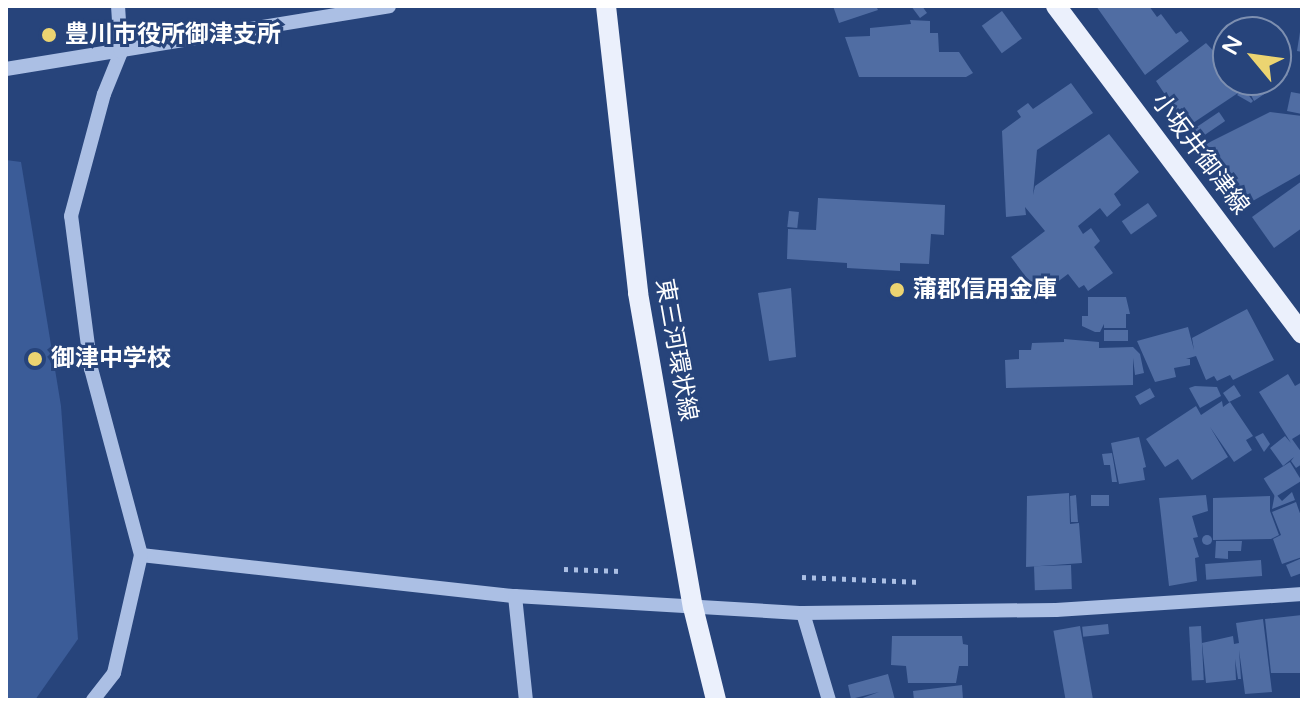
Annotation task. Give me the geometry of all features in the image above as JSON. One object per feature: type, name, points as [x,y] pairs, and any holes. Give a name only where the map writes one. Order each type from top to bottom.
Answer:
[{"type":"main road","name":"東三河環状線","points":[[606,6],[638,293],[693,607],[709,690],[716,700]]},
{"type":"main road","name":"小坂井御津線","points":[[1056,6],[1302,334]]},
{"type":"street","points":[[93,700],[114,673],[141,555],[91,369],[71,216],[104,94],[121,52],[118,6]]},
{"type":"street","points":[[6,69],[389,6]]},
{"type":"street","points":[[141,555],[515,596],[803,613],[1056,610],[1302,594]]},
{"type":"street","points":[[515,596],[526,700]]},
{"type":"street","points":[[803,613],[829,700]]},
{"type":"path","points":[[548,569],[621,571]]},
{"type":"path","points":[[802,577],[910,581]]},
{"type":"shaded area","name":"御津中学校","points":[[6,160],[21,162],[61,406],[78,639],[35,700],[6,700]]},
{"type":"building","points":[[833,6],[876,6],[878,10],[839,23]]},
{"type":"building","points":[[911,6],[922,6],[927,13],[920,18]]},
{"type":"building","points":[[1096,6],[1149,6],[1157,17],[1161,14],[1176,34],[1181,31],[1189,41],[1145,75]]},
{"type":"building","points":[[1002,11],[1022,39],[1002,53],[982,26]]},
{"type":"building","points":[[910,20],[930,21],[930,33],[938,33],[939,52],[959,52],[973,73],[966,77],[859,77],[845,37],[870,36],[870,28],[911,24]]},
{"type":"building","points":[[1302,32],[1302,52],[1297,51]]},
{"type":"building","points":[[1206,43],[1212,49],[1212,96],[1234,96],[1193,123],[1182,108],[1176,111],[1156,81]]},
{"type":"building","points":[[1071,83],[1093,113],[1037,150],[1033,195],[1035,186],[1109,134],[1139,172],[1114,194],[1121,205],[1107,217],[1100,208],[1078,226],[1083,234],[1091,228],[1100,241],[1094,247],[1113,273],[1088,291],[1084,285],[1079,288],[1068,274],[1044,292],[1039,286],[1035,289],[1011,257],[1045,231],[1025,207],[1026,215],[1006,217],[1002,131],[1021,117],[1017,111],[1028,103],[1033,109]]},
{"type":"building","points":[[1292,92],[1302,94],[1302,114],[1287,111]]},
{"type":"building","points":[[1239,96],[1249,96],[1253,101],[1251,103]]},
{"type":"building","points":[[1219,112],[1225,121],[1200,138],[1194,129]]},
{"type":"building","points":[[1270,112],[1302,116],[1302,173],[1244,206],[1200,147]]},
{"type":"building","points":[[1302,181],[1302,228],[1274,248],[1252,217]]},
{"type":"building","points":[[818,198],[945,205],[944,235],[931,234],[929,264],[900,263],[900,271],[847,268],[847,263],[787,259],[788,229],[816,230]]},
{"type":"building","points":[[1148,203],[1157,216],[1131,234],[1122,221]]},
{"type":"building","points":[[789,211],[799,212],[797,228],[787,227]]},
{"type":"building","points":[[791,288],[796,357],[769,361],[758,293]]},
{"type":"building","points":[[1088,297],[1126,297],[1130,314],[1126,314],[1126,328],[1104,328],[1104,324],[1100,332],[1095,332],[1082,326],[1082,316],[1088,316]]},
{"type":"building","points":[[1247,309],[1274,360],[1233,380],[1230,375],[1217,381],[1214,376],[1206,380],[1196,356],[1186,359],[1190,359],[1190,365],[1174,368],[1176,377],[1155,382],[1137,341],[1188,327],[1194,350],[1192,338]]},
{"type":"building","points":[[1104,330],[1128,330],[1128,341],[1104,341]]},
{"type":"building","points":[[1064,339],[1099,342],[1099,348],[1133,347],[1140,354],[1144,373],[1135,375],[1133,358],[1133,385],[1006,388],[1005,360],[1019,359],[1019,350],[1031,350],[1032,343],[1064,342]]},
{"type":"building","points":[[1288,374],[1295,386],[1302,382],[1302,433],[1292,439],[1302,453],[1302,464],[1296,468],[1291,461],[1294,457],[1283,466],[1270,448],[1285,436],[1291,443],[1259,392]]},
{"type":"building","points":[[1234,385],[1241,396],[1229,402],[1223,393]]},
{"type":"building","points":[[1217,387],[1221,396],[1200,408],[1189,388]]},
{"type":"building","points":[[1150,388],[1155,397],[1140,405],[1135,396]]},
{"type":"building","points":[[1222,401],[1223,407],[1230,402],[1253,436],[1246,440],[1252,450],[1234,462],[1210,427],[1228,457],[1192,480],[1178,459],[1165,467],[1146,439],[1196,406],[1201,415]]},
{"type":"building","points":[[1263,433],[1270,444],[1264,452],[1255,437]]},
{"type":"building","points":[[1139,437],[1146,467],[1143,468],[1145,480],[1119,484],[1111,443]]},
{"type":"building","points":[[1112,453],[1117,482],[1112,482],[1110,465],[1104,465],[1102,454]]},
{"type":"building","points":[[1290,462],[1302,481],[1275,497],[1264,478]]},
{"type":"building","points":[[1292,492],[1295,500],[1272,509],[1275,493],[1282,501]]},
{"type":"building","points":[[1069,493],[1070,524],[1079,523],[1082,563],[1026,567],[1027,496]]},
{"type":"building","points":[[1076,495],[1078,522],[1071,522],[1070,496]]},
{"type":"building","points":[[1091,495],[1109,495],[1109,506],[1091,506]]},
{"type":"building","points":[[1206,495],[1208,511],[1192,516],[1198,537],[1193,538],[1199,557],[1195,558],[1197,581],[1169,586],[1159,498]]},
{"type":"building","points":[[1270,496],[1270,511],[1279,535],[1271,539],[1213,540],[1213,498]]},
{"type":"building","points":[[1296,502],[1302,519],[1302,557],[1282,564],[1273,539],[1281,535],[1272,512]]},
{"type":"building","points":[[1207,535],[1212,540],[1207,545],[1202,540]]},
{"type":"building","points":[[1216,541],[1242,541],[1241,551],[1228,551],[1228,559],[1215,558]]},
{"type":"building","points":[[1302,558],[1302,573],[1291,577],[1286,565]]},
{"type":"building","points":[[1261,560],[1262,576],[1206,580],[1205,564]]},
{"type":"building","points":[[1071,565],[1072,589],[1035,590],[1034,566]]},
{"type":"building","points":[[1302,615],[1302,673],[1271,673],[1265,619]]},
{"type":"building","points":[[1263,619],[1272,692],[1245,694],[1239,650],[1241,679],[1238,679],[1235,659],[1236,680],[1206,683],[1202,643],[1233,636],[1234,644],[1239,643],[1236,623]]},
{"type":"building","points":[[1108,624],[1109,634],[1083,637],[1082,627]]},
{"type":"building","points":[[1080,626],[1093,700],[1066,700],[1053,631]]},
{"type":"building","points":[[1201,626],[1204,680],[1192,681],[1189,627]]},
{"type":"building","points":[[892,636],[962,636],[963,644],[968,645],[968,666],[959,666],[956,683],[908,683],[906,666],[891,665]]},
{"type":"building","points":[[888,674],[895,700],[857,700],[879,692],[851,699],[848,685]]},
{"type":"building","points":[[962,685],[963,700],[914,700],[913,691]]},
{"type":"place","name":"豊川市役所御津支所","points":[[49,35]]},
{"type":"place","name":"蒲郡信用金庫","points":[[897,290]]},
{"type":"place","name":"御津中学校","points":[[35,359]]}]
